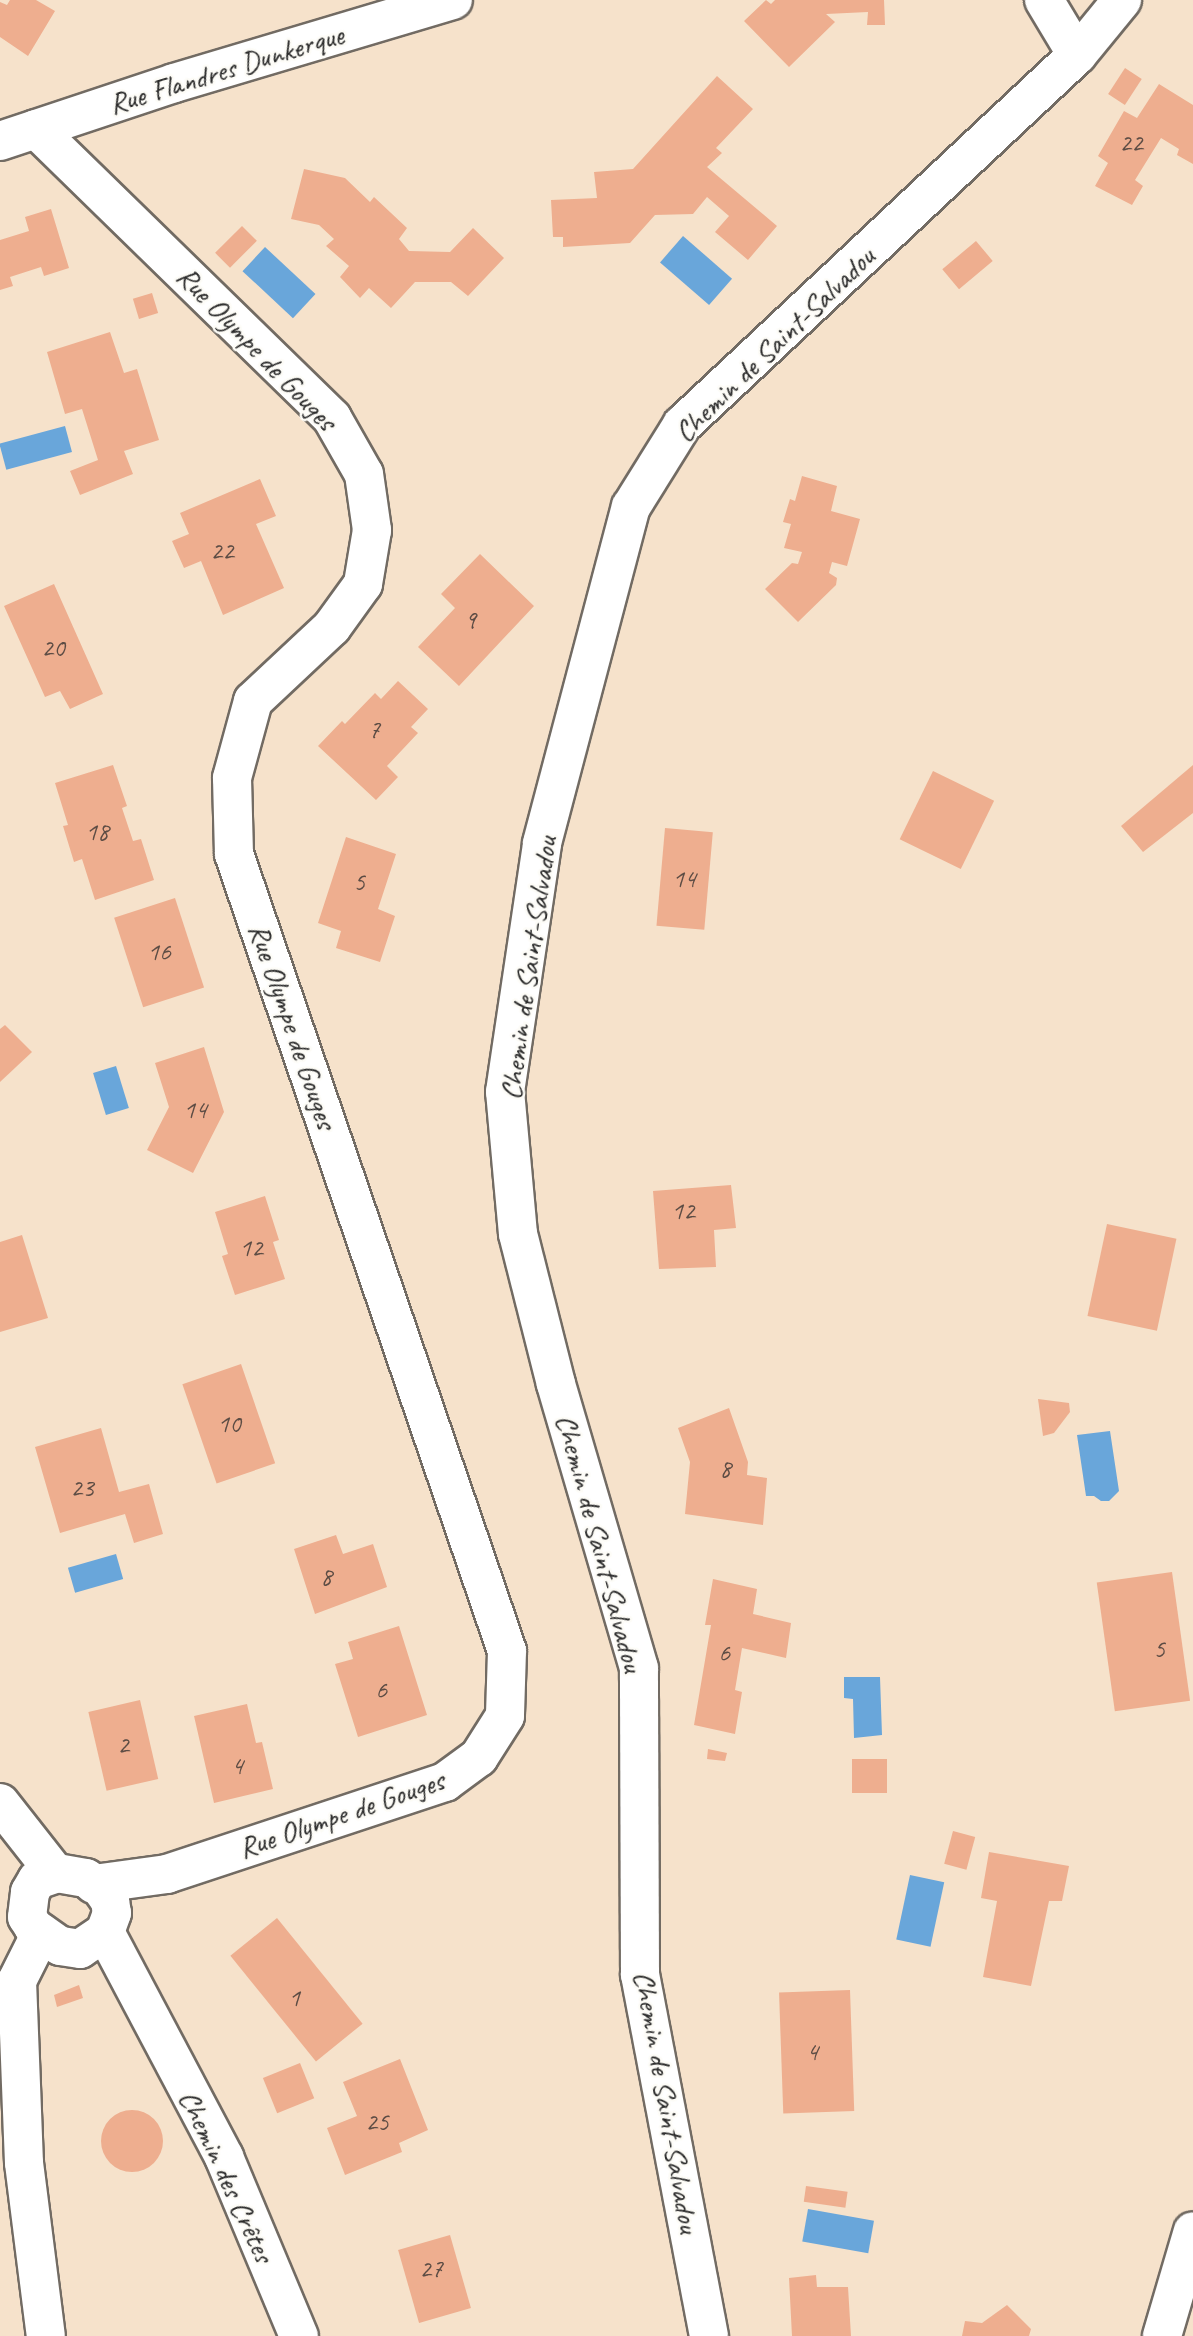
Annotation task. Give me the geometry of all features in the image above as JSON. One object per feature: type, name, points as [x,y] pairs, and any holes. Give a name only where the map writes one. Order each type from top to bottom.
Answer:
[{"type":"street","name":"Rue Flandres Dunkerque","points":[[0,141],[453,0]]},
{"type":"street","points":[[1044,0],[1077,55]]},
{"type":"street","name":"Chemin de Saint-Salvadou","points":[[709,2336],[640,1975],[639,1668],[556,1384],[518,1234],[505,1092],[542,843],[631,507],[682,425],[1077,55],[1122,0]]},
{"type":"street","name":"Rue Olympe de Gouges","points":[[36,129],[331,418],[364,474],[372,530],[363,583],[332,627],[253,701],[232,778],[234,854],[507,1651],[505,1716],[479,1757],[445,1782],[167,1874],[94,1884]]},
{"type":"street","points":[[0,1803],[55,1873]]},
{"type":"street","name":"Rue Olympe de Gouges","points":[[100,1932],[186,1868]]},
{"type":"street","points":[[23,1907],[60,1946],[100,1932],[110,1901],[86,1878],[55,1873],[37,1880],[23,1907],[17,1981],[24,2163],[46,2336]]},
{"type":"street","name":"Chemin des Crêtes","points":[[100,1932],[224,2157],[299,2336]]},
{"type":"street","points":[[1162,2336],[1193,2231]]},
{"type":"water","points":[[683,236],[732,279],[709,305],[660,262]]},
{"type":"water","points":[[265,247],[315,294],[293,318],[242,271]]},
{"type":"water","points":[[65,426],[72,452],[6,470],[0,443]]},
{"type":"water","points":[[116,1066],[129,1108],[106,1115],[93,1073]]},
{"type":"water","points":[[1110,1431],[1119,1491],[1109,1501],[1101,1501],[1094,1496],[1086,1496],[1077,1435]]},
{"type":"water","points":[[116,1554],[123,1579],[75,1593],[68,1568]]},
{"type":"water","points":[[844,1677],[880,1677],[882,1735],[854,1738],[853,1699],[844,1698]]},
{"type":"water","points":[[910,1875],[944,1882],[931,1947],[896,1940]]},
{"type":"water","points":[[808,2209],[874,2221],[868,2253],[802,2241]]},
{"type":"building","points":[[10,0],[36,0],[55,11],[28,56],[0,37],[0,2],[7,5]]},
{"type":"building","points":[[766,0],[771,4],[775,0],[884,0],[885,25],[867,25],[868,12],[826,14],[835,22],[789,67],[744,21]]},
{"type":"building","points":[[1125,68],[1142,79],[1125,105],[1108,94]]},
{"type":"building","points":[[717,76],[753,109],[716,148],[722,153],[707,167],[777,226],[748,260],[715,232],[729,216],[707,197],[693,214],[655,215],[630,243],[563,247],[563,237],[553,237],[551,200],[597,198],[594,172],[633,169]]},
{"type":"building","points":[[1159,84],[1193,105],[1193,164],[1177,155],[1179,149],[1161,138],[1135,180],[1143,186],[1132,205],[1095,186],[1108,163],[1098,156],[1124,111],[1137,118]]},
{"type":"building","points":[[304,169],[345,178],[370,202],[374,197],[407,228],[399,239],[409,251],[450,252],[473,228],[504,258],[468,296],[451,282],[415,282],[391,308],[369,288],[360,298],[340,277],[349,266],[326,246],[334,239],[319,225],[291,219]]},
{"type":"building","points":[[51,209],[69,268],[44,276],[41,267],[10,277],[13,286],[0,290],[0,240],[29,231],[25,217]]},
{"type":"building","points":[[242,226],[257,241],[230,268],[215,253]]},
{"type":"building","points":[[976,241],[993,261],[959,289],[942,269]]},
{"type":"building","points":[[152,293],[158,313],[139,319],[133,299]]},
{"type":"building","points":[[110,332],[124,373],[137,369],[159,440],[124,451],[133,474],[80,495],[70,471],[98,460],[82,409],[65,414],[47,352]]},
{"type":"building","points":[[802,476],[837,486],[831,511],[860,519],[847,566],[832,562],[829,573],[837,578],[836,585],[798,622],[765,589],[792,563],[798,564],[802,552],[784,548],[791,524],[783,522],[790,499],[795,501]]},
{"type":"building","points":[[260,479],[276,516],[256,524],[284,588],[223,615],[201,561],[184,568],[172,541],[189,534],[180,513]]},
{"type":"building","points":[[480,554],[534,606],[459,686],[418,647],[455,608],[441,594]]},
{"type":"building","points":[[54,584],[103,694],[70,709],[60,691],[45,697],[4,606]]},
{"type":"building","points":[[398,681],[428,709],[411,727],[418,733],[387,766],[398,777],[376,800],[318,746],[342,721],[345,724],[375,693],[381,699]]},
{"type":"building","points":[[113,765],[127,806],[122,808],[133,841],[141,839],[154,880],[95,900],[82,859],[74,862],[63,826],[68,825],[55,783]]},
{"type":"building","points":[[1193,765],[1193,813],[1143,852],[1121,826]]},
{"type":"building","points":[[933,771],[994,801],[961,869],[900,839]]},
{"type":"building","points":[[665,828],[713,832],[704,930],[656,926]]},
{"type":"building","points":[[346,837],[396,854],[378,909],[395,916],[380,962],[336,948],[341,931],[318,923]]},
{"type":"building","points":[[175,898],[204,987],[143,1007],[114,918]]},
{"type":"building","points":[[5,1025],[32,1052],[0,1082],[0,1029]]},
{"type":"building","points":[[204,1047],[224,1112],[193,1173],[147,1150],[169,1107],[155,1063]]},
{"type":"building","points":[[731,1185],[736,1228],[714,1230],[716,1267],[659,1269],[653,1191]]},
{"type":"building","points":[[265,1196],[279,1240],[273,1242],[285,1279],[235,1295],[222,1256],[228,1254],[215,1212]]},
{"type":"building","points":[[1107,1224],[1176,1239],[1157,1331],[1087,1316]]},
{"type":"building","points":[[22,1235],[48,1318],[0,1332],[0,1242]]},
{"type":"building","points":[[241,1364],[275,1463],[217,1483],[182,1384]]},
{"type":"building","points":[[1038,1399],[1069,1403],[1070,1412],[1054,1433],[1043,1436]]},
{"type":"building","points":[[729,1408],[748,1462],[747,1475],[767,1478],[763,1525],[685,1514],[690,1462],[678,1428]]},
{"type":"building","points":[[101,1428],[119,1492],[149,1484],[163,1534],[134,1543],[125,1514],[60,1533],[35,1447]]},
{"type":"building","points":[[336,1535],[343,1554],[373,1544],[387,1587],[315,1614],[294,1549]]},
{"type":"building","points":[[1172,1572],[1190,1701],[1115,1711],[1097,1583]]},
{"type":"building","points":[[713,1579],[757,1589],[753,1614],[791,1623],[786,1658],[742,1648],[735,1690],[742,1692],[735,1734],[694,1725],[711,1625],[705,1625]]},
{"type":"building","points":[[399,1626],[427,1715],[358,1737],[335,1664],[353,1659],[348,1642]]},
{"type":"building","points":[[140,1700],[158,1779],[107,1791],[88,1712]]},
{"type":"building","points":[[247,1704],[256,1743],[262,1742],[273,1789],[214,1803],[194,1716]]},
{"type":"building","points":[[708,1749],[727,1753],[725,1761],[707,1759]]},
{"type":"building","points":[[852,1759],[887,1759],[887,1793],[852,1793]]},
{"type":"building","points":[[953,1831],[975,1837],[966,1870],[944,1864]]},
{"type":"building","points":[[989,1852],[1069,1866],[1062,1901],[1049,1901],[1031,1986],[983,1977],[997,1901],[981,1898]]},
{"type":"building","points":[[277,1918],[363,2024],[316,2061],[230,1956]]},
{"type":"building","points":[[79,1985],[83,1998],[57,2007],[54,1995]]},
{"type":"building","points":[[850,1990],[854,2111],[783,2113],[779,1992]]},
{"type":"building","points":[[400,2059],[428,2130],[399,2143],[402,2152],[345,2175],[327,2128],[357,2116],[343,2082]]},
{"type":"building","points":[[300,2063],[314,2098],[277,2113],[263,2078]]},
{"type":"building","points":[[132,2110],[144,2112],[154,2119],[161,2129],[161,2153],[154,2163],[144,2170],[132,2172],[120,2170],[110,2163],[103,2153],[101,2141],[103,2129],[110,2119],[120,2112]]},
{"type":"building","points":[[806,2186],[848,2192],[845,2208],[804,2202]]},
{"type":"building","points":[[450,2235],[471,2308],[419,2323],[398,2250]]},
{"type":"building","points":[[816,2275],[817,2287],[848,2287],[851,2336],[792,2336],[789,2278]]},
{"type":"building","points":[[1007,2305],[1031,2329],[1029,2336],[962,2336],[965,2321],[982,2323]]}]
